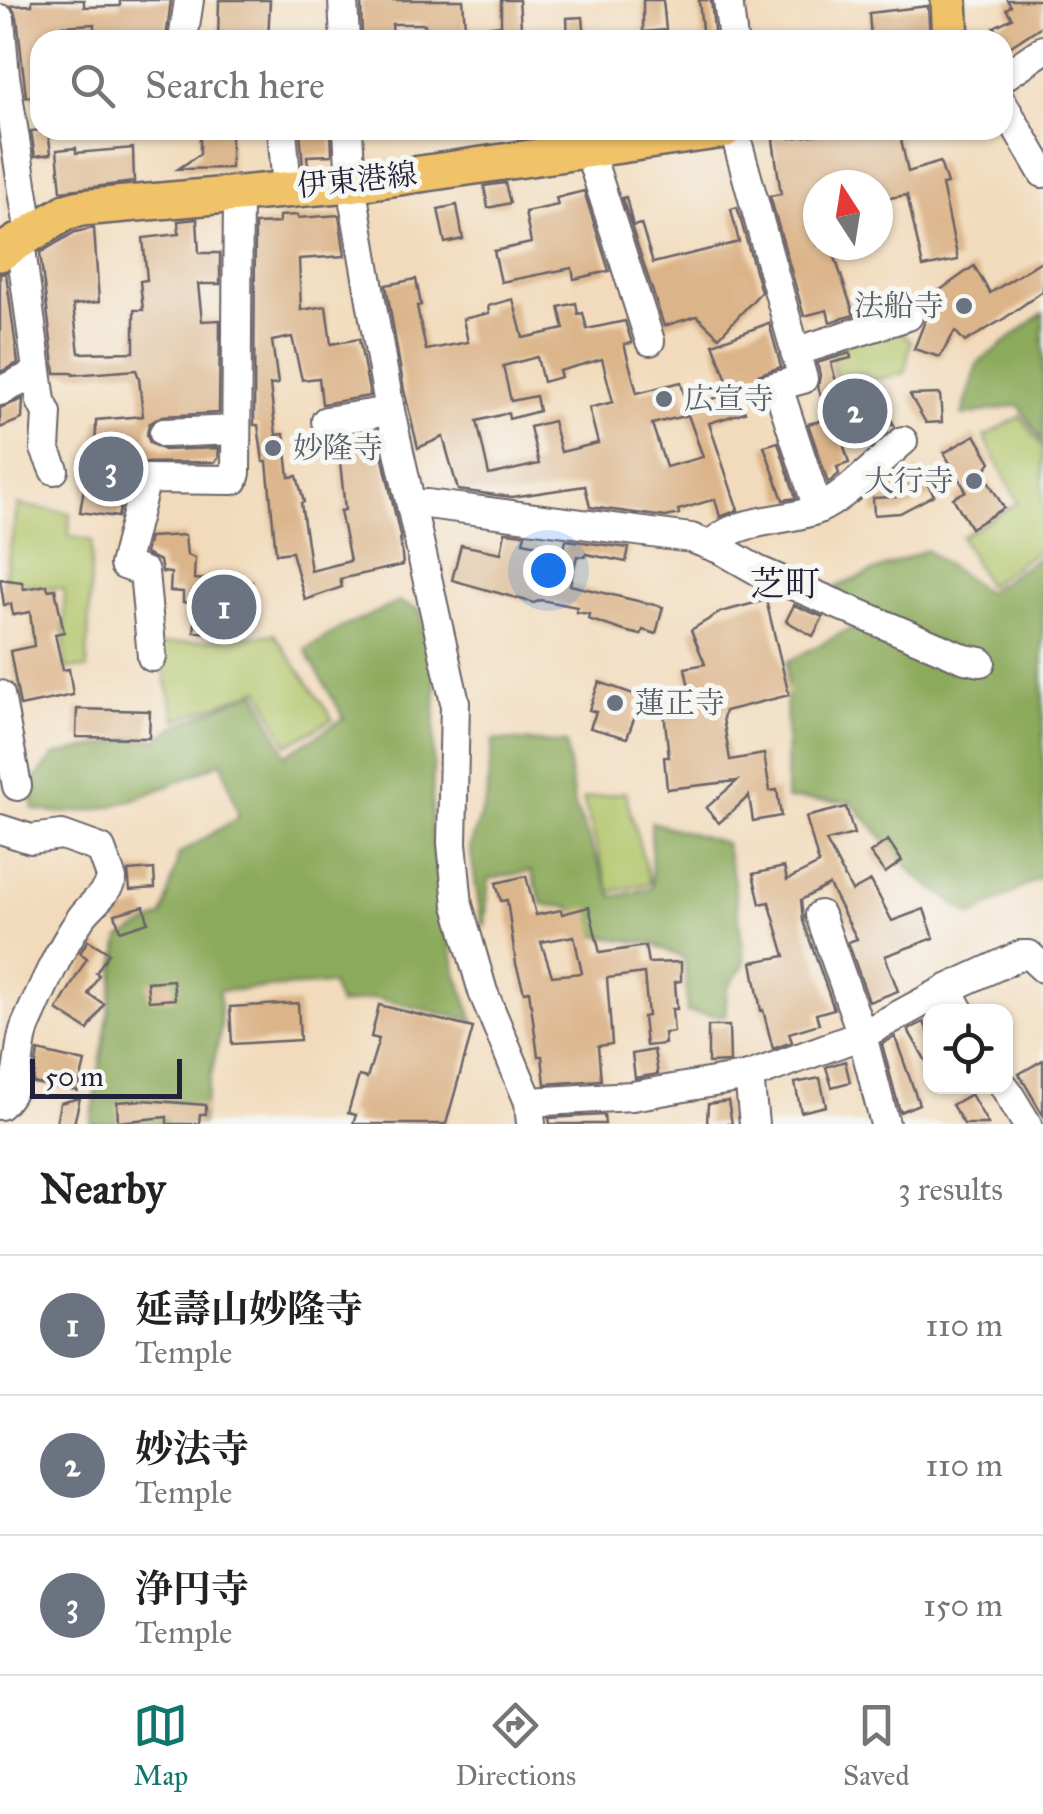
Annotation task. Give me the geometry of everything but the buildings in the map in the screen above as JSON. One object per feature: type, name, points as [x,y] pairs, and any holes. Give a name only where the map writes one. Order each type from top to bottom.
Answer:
[{"type":"main road","points":[[949,0],[951,30]]},
{"type":"main road","name":"伊東港線","points":[[16,243],[66,212],[81,208],[350,184],[648,140]]},
{"type":"street","points":[[184,30],[189,0]]},
{"type":"street","points":[[343,0],[344,30]]},
{"type":"street","points":[[728,0],[732,30]]},
{"type":"street","points":[[0,19],[16,243],[41,401],[47,413],[45,449],[54,470]]},
{"type":"street","points":[[1013,70],[1043,50]]},
{"type":"street","points":[[1013,122],[1043,174]]},
{"type":"street","points":[[283,140],[287,188]]},
{"type":"street","points":[[348,140],[350,184],[390,411],[455,703],[452,843],[458,905],[483,992],[530,1113],[749,1076],[954,1000],[1021,955],[1029,954],[1043,968]]},
{"type":"street","points":[[737,140],[803,379],[774,388],[818,509]]},
{"type":"street","points":[[588,148],[650,341]]},
{"type":"street","points":[[152,657],[144,572],[124,565],[146,479],[234,480],[238,192]]},
{"type":"street","points":[[796,352],[908,316]]},
{"type":"street","points":[[0,392],[37,374]]},
{"type":"street","points":[[326,421],[390,411]]},
{"type":"street","points":[[164,434],[236,430]]},
{"type":"street","points":[[711,545],[717,538],[745,527],[818,509],[903,441]]},
{"type":"street","points":[[412,506],[427,504],[691,538],[757,570],[980,662]]},
{"type":"street","points":[[0,695],[17,786]]},
{"type":"street","points":[[0,829],[31,839],[62,835],[81,840],[101,849],[112,879],[106,894],[80,918],[36,1004],[22,1037],[14,1086],[0,1105]]},
{"type":"street","points":[[820,915],[862,1036],[884,1124]]},
{"type":"street","points":[[749,1076],[754,1124]]},
{"type":"street","points":[[1009,1094],[1026,1124]]},
{"type":"green space","points":[[1043,313],[1043,443],[1019,405],[962,416],[978,363]]},
{"type":"green space","points":[[893,325],[911,341],[905,373],[869,381],[865,372],[837,380],[829,345]]},
{"type":"green space","points":[[1021,416],[1043,448],[1043,547],[987,586],[961,537],[1018,502],[984,437]]},
{"type":"green space","points":[[18,505],[70,513],[69,536],[92,541],[87,669],[65,668],[64,589],[4,581]]},
{"type":"green space","points":[[926,550],[986,592],[1043,555],[1043,876],[972,916],[916,876],[851,802],[786,799],[787,662],[855,626],[836,587]]},
{"type":"green space","points":[[399,602],[420,610],[436,688],[431,827],[441,902],[457,975],[474,1021],[375,998],[339,1005],[331,984],[219,991],[221,1028],[201,1124],[91,1124],[120,938],[163,916],[179,854],[239,817],[222,762],[154,792],[82,812],[33,809],[31,784],[55,755],[137,738],[159,739],[174,727],[256,691],[286,755],[344,718],[305,650],[341,628]]},
{"type":"green space","points":[[274,634],[333,719],[287,745],[260,689],[176,720],[157,645]]},
{"type":"green space","points":[[493,740],[566,743],[574,804],[613,897],[652,888],[651,822],[725,843],[745,963],[727,989],[725,1016],[687,1012],[685,959],[654,944],[590,935],[571,907],[543,905],[531,871],[489,879],[485,926],[470,846],[486,801]]},
{"type":"green space","points":[[625,792],[650,883],[610,892],[583,799]]},
{"type":"place","name":"法船寺","points":[[964,306]]},
{"type":"place","name":"広宣寺","points":[[664,399]]},
{"type":"place","name":"妙法寺","points":[[855,411]]},
{"type":"place","name":"妙隆寺","points":[[273,448]]},
{"type":"place","name":"浄円寺","points":[[111,469]]},
{"type":"place","name":"大行寺","points":[[974,481]]},
{"type":"place","name":"延壽山妙隆寺","points":[[224,607]]},
{"type":"place","name":"蓮正寺","points":[[615,703]]},
{"type":"district","name":"芝町","points":[[785,584]]}]
